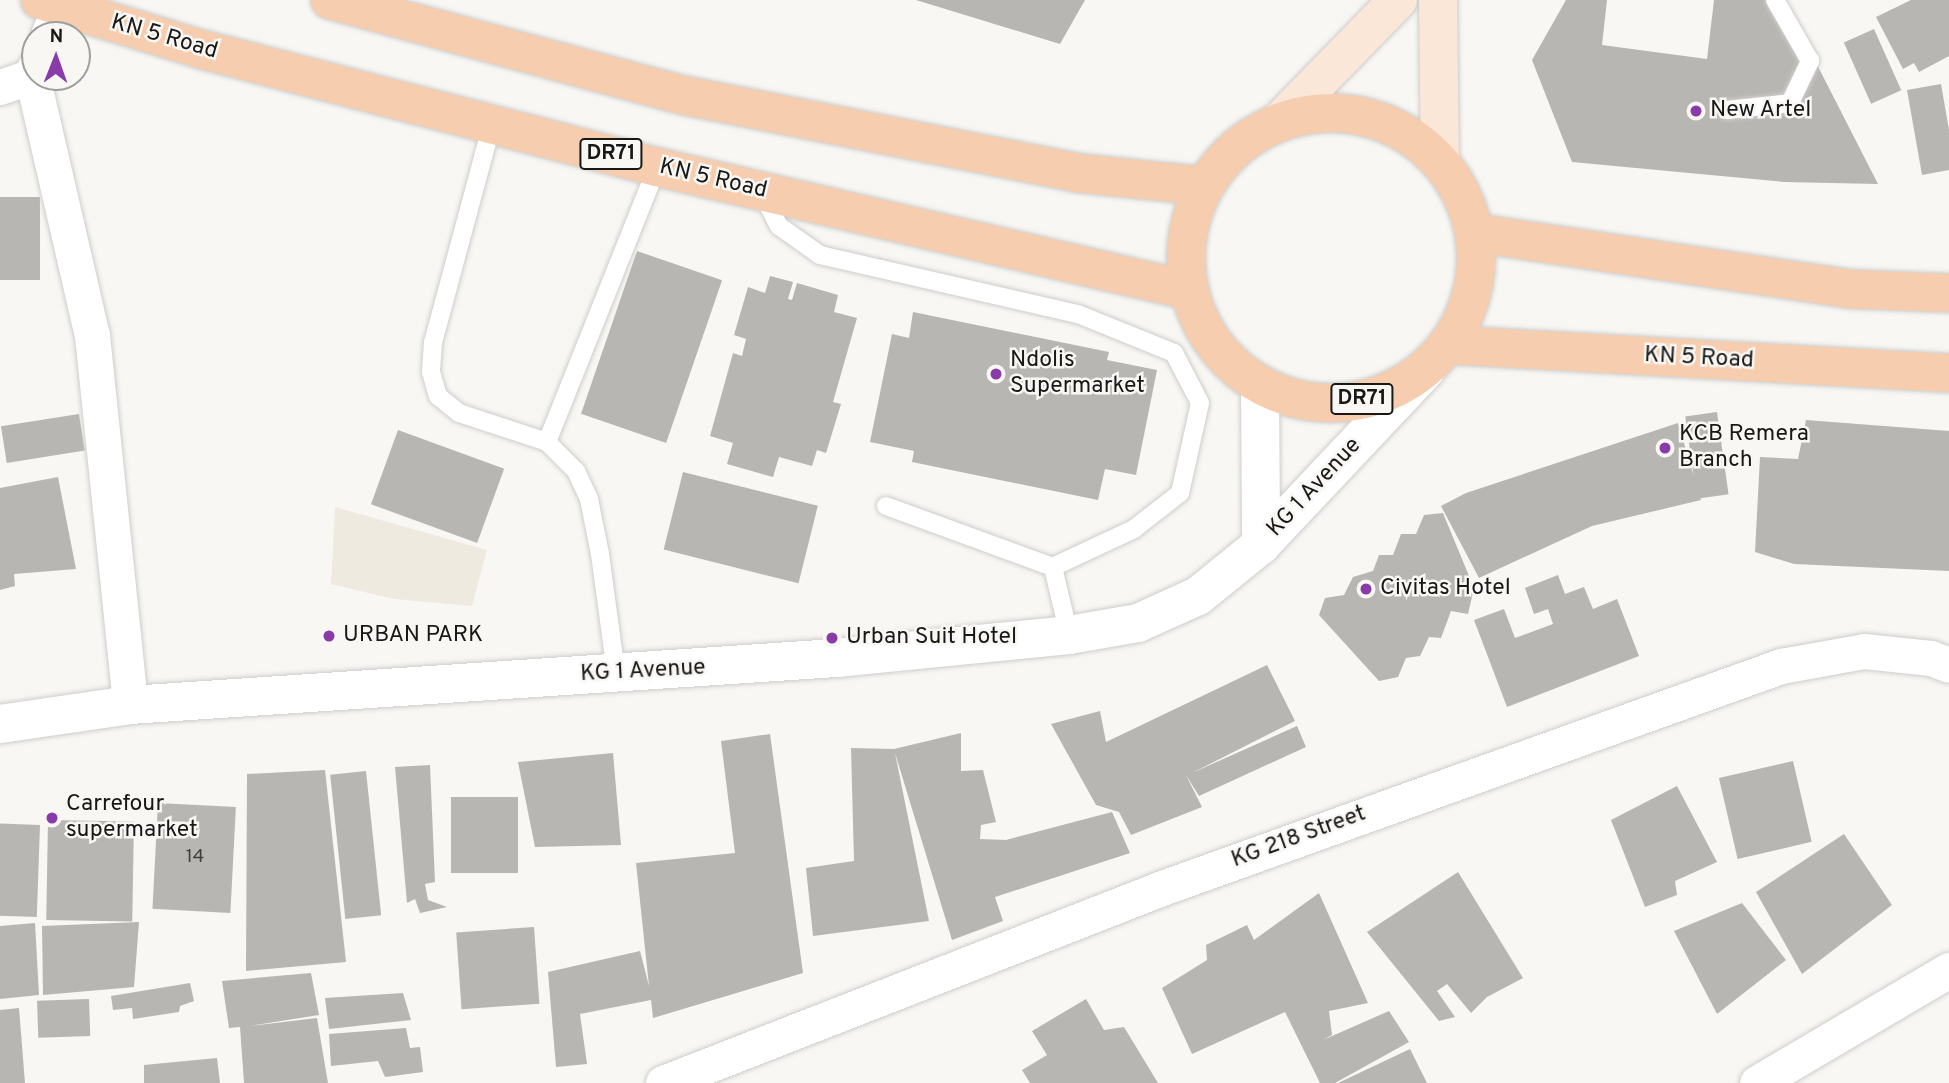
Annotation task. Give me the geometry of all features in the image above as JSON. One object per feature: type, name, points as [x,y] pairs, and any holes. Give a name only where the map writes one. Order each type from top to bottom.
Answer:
[{"type":"main road","points":[[330,0],[682,95],[1078,173],[1203,186]]},
{"type":"main road","name":"DR71","points":[[1280,121],[1323,113],[1366,117],[1406,133],[1440,161],[1463,194],[1476,233],[1474,285],[1468,311],[1437,358],[1388,393],[1346,403],[1301,401],[1260,386],[1227,362],[1202,329],[1187,290],[1184,254],[1189,219],[1203,186],[1236,147],[1280,121],[1398,0]]},
{"type":"main road","points":[[1438,0],[1440,161]]},
{"type":"main road","name":"KN 5 Road","points":[[49,14],[200,49],[657,167],[1187,290]]},
{"type":"main road","points":[[1476,233],[1849,289],[1949,293]]},
{"type":"main road","name":"KN 5 Road","points":[[1437,358],[1949,373]]},
{"type":"street","points":[[26,91],[92,335],[131,705]]},
{"type":"street","name":"KG 1 Avenue","points":[[0,724],[131,705],[836,659],[1069,635],[1138,623],[1198,596],[1261,545],[1437,358]]},
{"type":"street","name":"KG 1 Avenue","points":[[1260,386],[1261,545]]},
{"type":"street","name":"KG 218 Street","points":[[663,1083],[1162,887],[1781,666],[1864,651],[1931,658],[1949,665]]},
{"type":"street","points":[[1756,1083],[1949,970]]},
{"type":"lane","points":[[1727,110],[1790,103],[1810,61],[1775,0]]},
{"type":"lane","points":[[492,124],[433,342],[431,372],[438,396],[459,413],[547,442],[576,471],[589,499],[616,673]]},
{"type":"lane","points":[[547,442],[657,167]]},
{"type":"lane","points":[[761,191],[779,226],[820,255],[1078,314],[1174,353],[1200,403],[1180,493],[1134,529],[1053,567],[886,506]]},
{"type":"lane","points":[[1053,567],[1069,635]]},
{"type":"shaded area","points":[[335,507],[487,550],[472,606],[394,599],[331,584]]},
{"type":"building","points":[[916,0],[1085,0],[1060,44]]},
{"type":"building","name":"New Artel","points":[[1566,0],[1607,0],[1602,45],[1707,59],[1714,0],[1784,0],[1878,184],[1784,182],[1572,162],[1532,60]]},
{"type":"building","points":[[1911,0],[1949,0],[1949,56],[1919,72],[1914,63],[1903,69],[1876,17]]},
{"type":"building","points":[[1874,29],[1901,90],[1871,104],[1844,42]]},
{"type":"building","points":[[1941,84],[1949,130],[1949,170],[1922,175],[1907,90]]},
{"type":"building","points":[[0,197],[40,197],[40,280],[0,280]]},
{"type":"building","points":[[637,251],[722,280],[666,443],[581,414]]},
{"type":"building","points":[[770,276],[793,282],[788,299],[792,300],[797,283],[838,295],[834,312],[857,318],[833,402],[841,404],[826,453],[817,450],[812,466],[779,457],[773,477],[727,464],[733,443],[710,436],[733,353],[742,356],[746,339],[734,335],[748,287],[765,293]]},
{"type":"building","points":[[913,312],[1109,352],[1107,360],[1157,370],[1136,475],[1105,469],[1098,500],[912,462],[914,451],[870,442],[892,334],[909,338]]},
{"type":"building","points":[[1717,412],[1729,494],[1697,499],[1685,416]]},
{"type":"building","points":[[79,414],[85,451],[7,463],[1,426]]},
{"type":"building","points":[[1806,420],[1949,431],[1949,571],[1794,564],[1755,552],[1760,457],[1798,459]]},
{"type":"building","points":[[1678,423],[1701,500],[1592,526],[1479,578],[1441,506],[1466,493]]},
{"type":"building","points":[[398,430],[504,469],[477,543],[371,504]]},
{"type":"building","points":[[683,472],[818,506],[799,583],[664,550]]},
{"type":"building","points":[[58,477],[76,569],[14,574],[15,586],[0,590],[0,488]]},
{"type":"building","points":[[1443,513],[1474,588],[1468,614],[1451,611],[1441,638],[1429,637],[1420,656],[1406,658],[1398,677],[1379,681],[1319,615],[1325,598],[1344,595],[1353,577],[1373,571],[1379,555],[1393,555],[1401,534],[1416,534],[1424,515]]},
{"type":"building","points":[[1558,575],[1565,594],[1584,587],[1593,609],[1617,599],[1639,656],[1507,707],[1474,620],[1504,609],[1515,638],[1553,624],[1548,609],[1534,614],[1525,588]]},
{"type":"building","points":[[1267,665],[1295,721],[1192,773],[1297,726],[1306,747],[1199,796],[1186,775],[1202,807],[1131,835],[1119,812],[1096,805],[1051,724],[1100,711],[1106,742]]},
{"type":"building","points":[[961,733],[961,771],[983,770],[996,822],[981,825],[980,839],[1006,840],[1112,812],[1130,853],[995,897],[1003,921],[952,940],[895,753],[929,921],[813,936],[806,868],[854,861],[851,748],[894,749]]},
{"type":"building","points":[[770,734],[803,973],[653,1018],[651,1000],[580,1014],[587,1064],[556,1067],[548,972],[640,951],[649,986],[636,863],[735,853],[721,741]]},
{"type":"building","points":[[613,753],[621,845],[535,847],[518,762]]},
{"type":"building","points":[[1793,761],[1812,842],[1738,859],[1719,778]]},
{"type":"building","points":[[430,765],[435,882],[425,884],[428,900],[447,907],[420,913],[415,899],[407,903],[395,767]]},
{"type":"building","points":[[325,770],[346,962],[246,971],[247,774]]},
{"type":"building","points":[[366,771],[381,915],[345,919],[330,775]]},
{"type":"building","points":[[1677,786],[1717,862],[1675,881],[1677,895],[1645,907],[1611,820]]},
{"type":"building","points":[[451,797],[518,797],[518,873],[451,873]]},
{"type":"building","points":[[158,803],[236,807],[230,913],[152,909]]},
{"type":"building","points":[[48,820],[134,822],[132,921],[46,920]]},
{"type":"building","points":[[0,824],[40,825],[37,917],[0,916]]},
{"type":"building","points":[[1844,834],[1892,905],[1802,974],[1756,892]]},
{"type":"building","points":[[1458,872],[1523,978],[1487,997],[1471,1013],[1447,984],[1437,991],[1455,1017],[1439,1021],[1367,932]]},
{"type":"building","points":[[1319,893],[1368,1003],[1329,1011],[1332,1035],[1323,1040],[1389,1011],[1409,1042],[1335,1083],[1320,1083],[1285,1012],[1192,1054],[1162,988],[1207,960],[1206,945],[1247,925],[1254,940]]},
{"type":"building","points":[[1742,903],[1786,960],[1717,1014],[1674,931]]},
{"type":"building","points":[[139,922],[134,987],[43,995],[42,926]]},
{"type":"building","points":[[35,923],[39,995],[0,999],[0,926]]},
{"type":"building","points":[[534,927],[539,1004],[462,1009],[456,932]]},
{"type":"building","points":[[311,973],[319,1015],[250,1026],[317,1018],[328,1083],[244,1083],[240,1027],[229,1028],[222,981]]},
{"type":"building","points":[[190,983],[194,1001],[180,1006],[179,1012],[133,1019],[132,1008],[113,1010],[111,996]]},
{"type":"building","points":[[403,993],[411,1020],[329,1029],[325,998]]},
{"type":"building","points":[[89,999],[90,1036],[38,1038],[37,1001]]},
{"type":"building","points":[[1086,999],[1104,1030],[1124,1027],[1158,1083],[1030,1083],[1022,1070],[1047,1055],[1032,1031]]},
{"type":"building","points":[[19,1008],[25,1083],[0,1083],[0,1010]]},
{"type":"building","points":[[406,1028],[410,1048],[420,1047],[423,1072],[385,1077],[378,1061],[331,1066],[329,1034]]},
{"type":"building","points":[[1410,1049],[1427,1083],[1338,1083]]},
{"type":"building","points":[[217,1058],[220,1083],[144,1083],[144,1065]]},
{"type":"place","name":"New Artel","points":[[1696,111]]},
{"type":"place","name":"Ndolis Supermarket","points":[[996,374]]},
{"type":"place","name":"KCB Remera Branch","points":[[1665,448]]},
{"type":"place","name":"Civitas Hotel","points":[[1366,589]]},
{"type":"place","name":"URBAN PARK","points":[[329,636]]},
{"type":"place","name":"Urban Suit Hotel","points":[[832,638]]},
{"type":"place","name":"Carrefour supermarket","points":[[52,818]]}]
